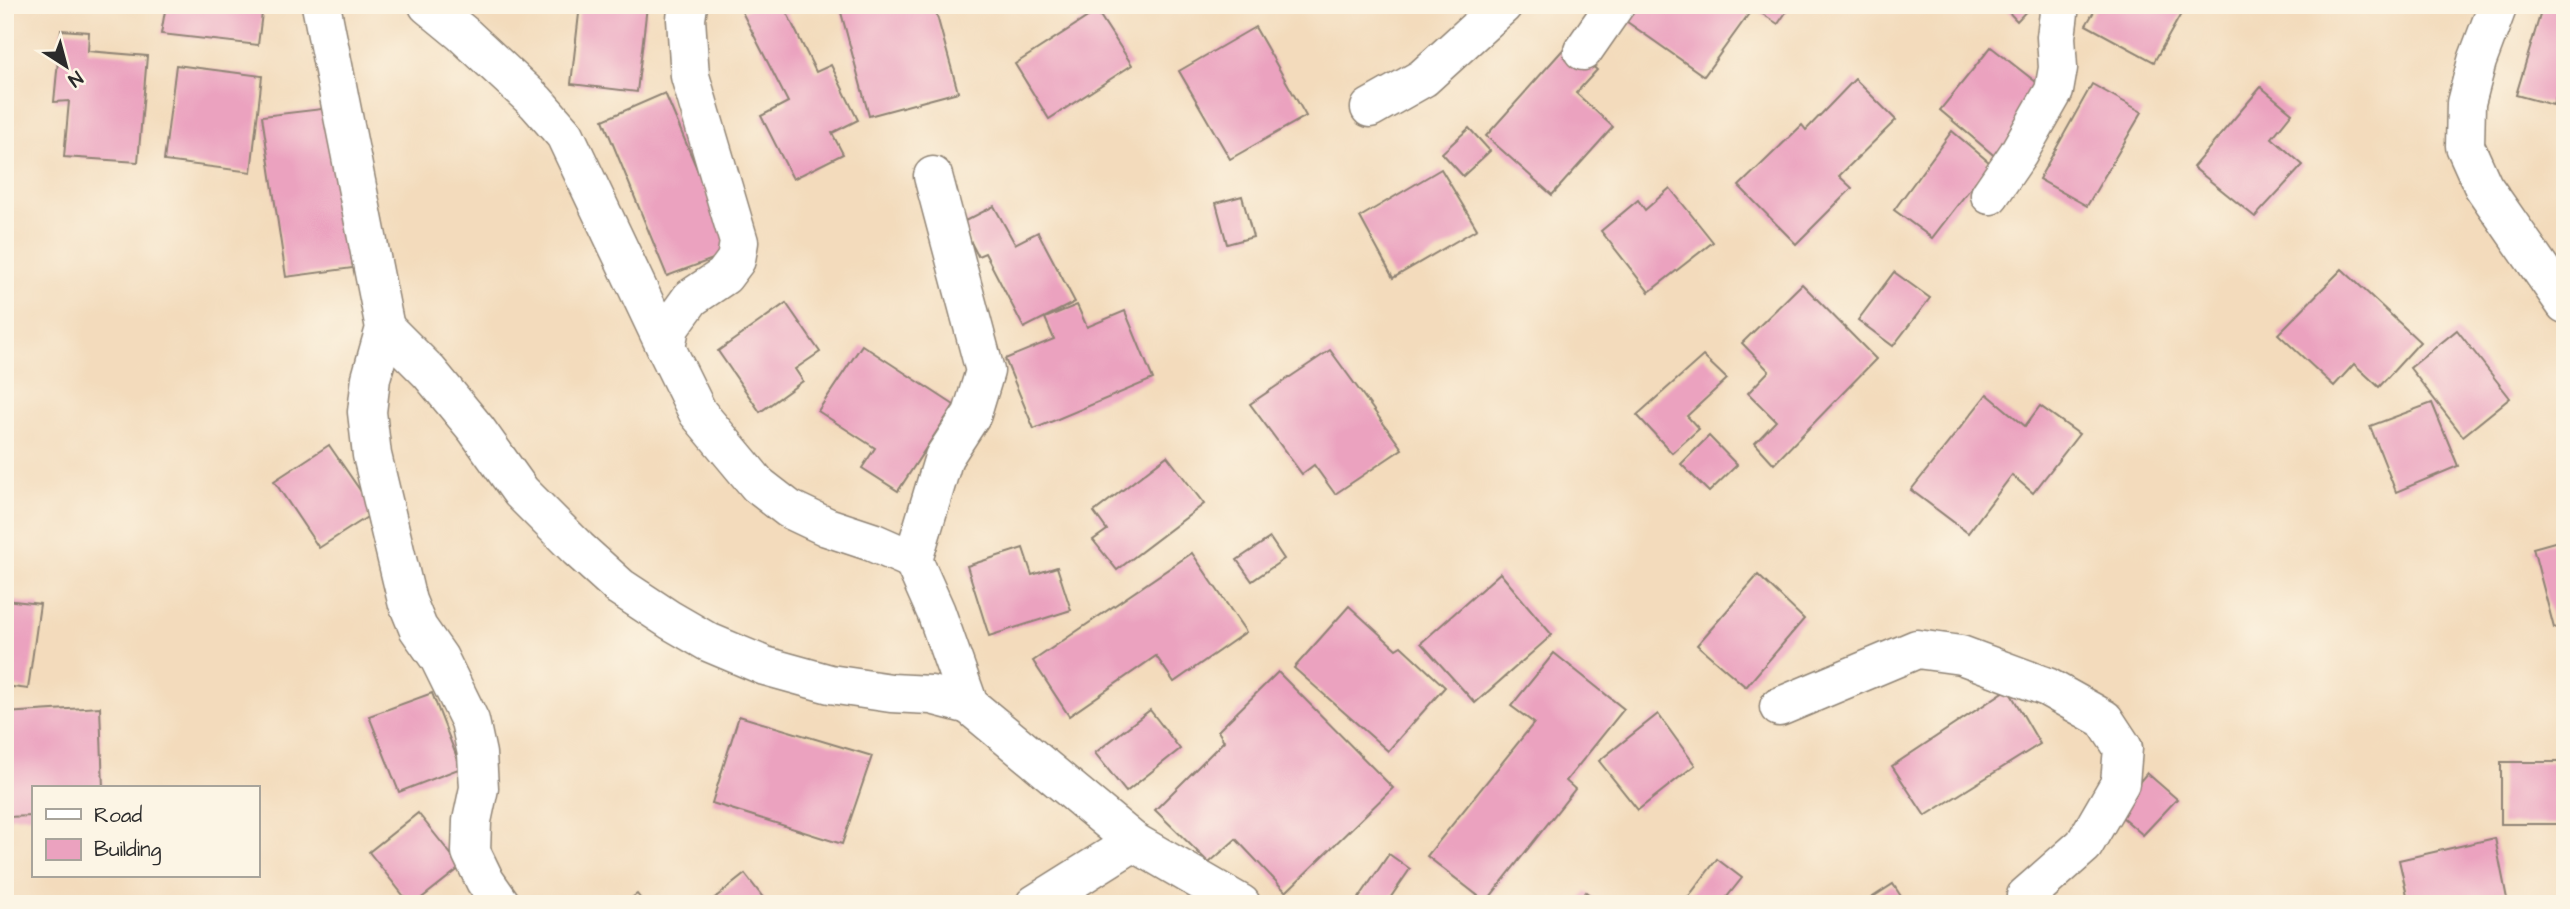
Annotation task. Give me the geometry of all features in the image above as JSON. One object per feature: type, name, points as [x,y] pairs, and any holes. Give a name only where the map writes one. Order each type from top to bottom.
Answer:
[{"type":"street","points":[[321,5],[385,328],[371,378],[367,412],[372,454],[407,601],[418,628],[439,659],[470,721],[478,754],[479,788],[472,821],[471,852],[485,881],[502,904]]},
{"type":"street","points":[[428,5],[462,33],[536,103],[565,135],[698,413],[758,485],[789,509],[913,561],[936,612],[969,705]]},
{"type":"street","points":[[666,348],[670,327],[691,298],[724,276],[736,260],[739,242],[690,76],[686,19],[688,5]]},
{"type":"street","points":[[1370,108],[1423,78],[1503,5]]},
{"type":"street","points":[[1583,51],[1615,5]]},
{"type":"street","points":[[1990,195],[2018,154],[2054,91],[2058,68],[2056,37],[2060,5]]},
{"type":"street","points":[[2498,5],[2477,61],[2466,103],[2465,146],[2483,186],[2565,304]]},
{"type":"street","points":[[913,561],[944,457],[972,414],[985,371],[933,176]]},
{"type":"street","points":[[385,328],[429,372],[476,429],[521,492],[620,587],[708,642],[765,666],[830,684],[891,693],[931,695],[969,705],[1134,842],[1241,904]]},
{"type":"street","points":[[1779,707],[1917,649],[1961,655],[2047,687],[2104,719],[2123,748],[2120,783],[2084,845],[2023,901]]},
{"type":"street","points":[[1035,904],[1134,842]]},
{"type":"building","points":[[166,5],[263,5],[258,45],[161,34]]},
{"type":"building","points":[[580,5],[647,6],[637,92],[571,84]]},
{"type":"building","points":[[755,5],[783,5],[816,72],[831,65],[858,120],[832,133],[843,154],[793,179],[761,116],[788,102],[742,12]]},
{"type":"building","points":[[839,5],[934,5],[958,92],[869,116]]},
{"type":"building","points":[[1633,5],[1791,5],[1778,24],[1753,8],[1704,76],[1623,19]]},
{"type":"building","points":[[2002,5],[2032,5],[2017,21]]},
{"type":"building","points":[[2098,5],[2186,5],[2154,62],[2086,25]]},
{"type":"building","points":[[2543,5],[2565,5],[2565,86],[2560,85],[2553,105],[2516,95]]},
{"type":"building","points":[[1097,11],[1132,65],[1049,119],[1015,64]]},
{"type":"building","points":[[1255,27],[1306,116],[1230,159],[1179,71]]},
{"type":"building","points":[[61,30],[89,32],[88,51],[147,56],[138,162],[64,157],[69,101],[54,102]]},
{"type":"building","points":[[1568,44],[1597,70],[1576,93],[1613,127],[1552,195],[1486,136]]},
{"type":"building","points":[[1991,47],[2050,93],[1997,158],[1940,110]]},
{"type":"building","points":[[176,65],[262,76],[251,172],[164,161]]},
{"type":"building","points":[[1855,79],[1896,120],[1839,176],[1852,188],[1796,244],[1739,186],[1802,125],[1806,130]]},
{"type":"building","points":[[2092,84],[2142,112],[2087,206],[2039,179]]},
{"type":"building","points":[[2261,87],[2292,113],[2272,138],[2303,165],[2255,217],[2193,167]]},
{"type":"building","points":[[665,93],[732,252],[667,276],[603,120]]},
{"type":"building","points":[[330,108],[353,268],[286,277],[262,116]]},
{"type":"building","points":[[1469,128],[1490,151],[1463,176],[1442,153]]},
{"type":"building","points":[[1952,131],[1990,163],[1932,238],[1894,210]]},
{"type":"building","points":[[1441,169],[1477,229],[1393,278],[1360,217]]},
{"type":"building","points":[[1670,188],[1713,242],[1649,292],[1601,231],[1638,200],[1645,210]]},
{"type":"building","points":[[1242,196],[1253,237],[1227,244],[1216,203]]},
{"type":"building","points":[[994,206],[1015,244],[1038,232],[1075,302],[1024,328],[985,253],[978,256],[961,223]]},
{"type":"building","points":[[2342,269],[2420,342],[2379,387],[2354,364],[2334,386],[2278,334]]},
{"type":"building","points":[[1894,272],[1930,298],[1893,346],[1858,320]]},
{"type":"building","points":[[1802,284],[1876,359],[1774,464],[1755,443],[1776,421],[1748,393],[1769,371],[1742,343]]},
{"type":"building","points":[[786,303],[820,352],[795,369],[803,381],[760,412],[718,351]]},
{"type":"building","points":[[1077,305],[1087,327],[1125,311],[1153,379],[1034,429],[1005,359],[1054,339],[1045,318]]},
{"type":"building","points":[[2457,330],[2510,398],[2463,436],[2410,368]]},
{"type":"building","points":[[862,345],[954,405],[898,491],[862,468],[875,448],[818,411]]},
{"type":"building","points":[[1330,350],[1402,449],[1335,494],[1314,465],[1302,474],[1250,404]]},
{"type":"building","points":[[1703,356],[1727,379],[1687,416],[1699,429],[1672,453],[1637,415]]},
{"type":"building","points":[[1987,394],[2025,426],[2040,406],[2079,434],[2033,493],[2012,475],[1968,533],[1911,490]]},
{"type":"building","points":[[2432,403],[2458,466],[2396,492],[2370,426]]},
{"type":"building","points":[[1709,436],[1737,465],[1709,492],[1681,464]]},
{"type":"building","points":[[329,445],[375,512],[319,548],[274,481]]},
{"type":"building","points":[[1167,456],[1204,504],[1117,570],[1093,540],[1107,530],[1094,512]]},
{"type":"building","points":[[1270,538],[1284,559],[1252,581],[1237,560]]},
{"type":"building","points":[[2565,539],[2565,626],[2554,628],[2533,548]]},
{"type":"building","points":[[1023,548],[1032,575],[1057,567],[1071,610],[989,636],[967,566]]},
{"type":"building","points":[[1192,553],[1246,632],[1174,682],[1156,656],[1069,716],[1033,661]]},
{"type":"building","points":[[1500,573],[1552,635],[1475,703],[1421,643]]},
{"type":"building","points":[[1758,575],[1804,619],[1746,687],[1697,645]]},
{"type":"building","points":[[5,600],[40,604],[28,689],[5,686]]},
{"type":"building","points":[[1349,606],[1396,649],[1401,646],[1445,687],[1388,751],[1294,668]]},
{"type":"building","points":[[1554,653],[1624,709],[1566,781],[1575,789],[1486,902],[1427,856],[1534,723],[1511,706]]},
{"type":"building","points":[[1278,672],[1393,788],[1286,892],[1236,839],[1209,863],[1155,810],[1224,741],[1218,731]]},
{"type":"building","points":[[2008,689],[2040,744],[1925,816],[1892,766]]},
{"type":"building","points":[[432,693],[461,768],[399,792],[369,716]]},
{"type":"building","points":[[100,707],[103,786],[32,786],[32,816],[5,817],[5,713]]},
{"type":"building","points":[[1150,710],[1180,749],[1126,792],[1095,753]]},
{"type":"building","points":[[1658,714],[1695,765],[1638,810],[1599,761]]},
{"type":"building","points":[[739,716],[872,756],[842,844],[712,803]]},
{"type":"building","points":[[2501,762],[2565,762],[2565,824],[2501,824]]},
{"type":"building","points":[[2147,773],[2177,799],[2143,835],[2115,811]]},
{"type":"building","points":[[418,813],[461,867],[414,904],[410,904],[369,852]]},
{"type":"building","points":[[2495,838],[2508,904],[2409,904],[2399,860]]},
{"type":"building","points":[[1389,854],[1410,869],[1386,904],[1355,904]]},
{"type":"building","points":[[1717,859],[1742,878],[1723,902],[1725,904],[1683,904]]},
{"type":"building","points":[[745,874],[768,904],[707,904]]},
{"type":"building","points":[[1893,884],[1906,904],[1862,904]]},
{"type":"building","points":[[1586,892],[1601,904],[1577,904]]},
{"type":"building","points":[[637,894],[645,904],[623,904]]},
{"type":"building","points":[[1667,896],[1677,904],[1661,904]]}]
